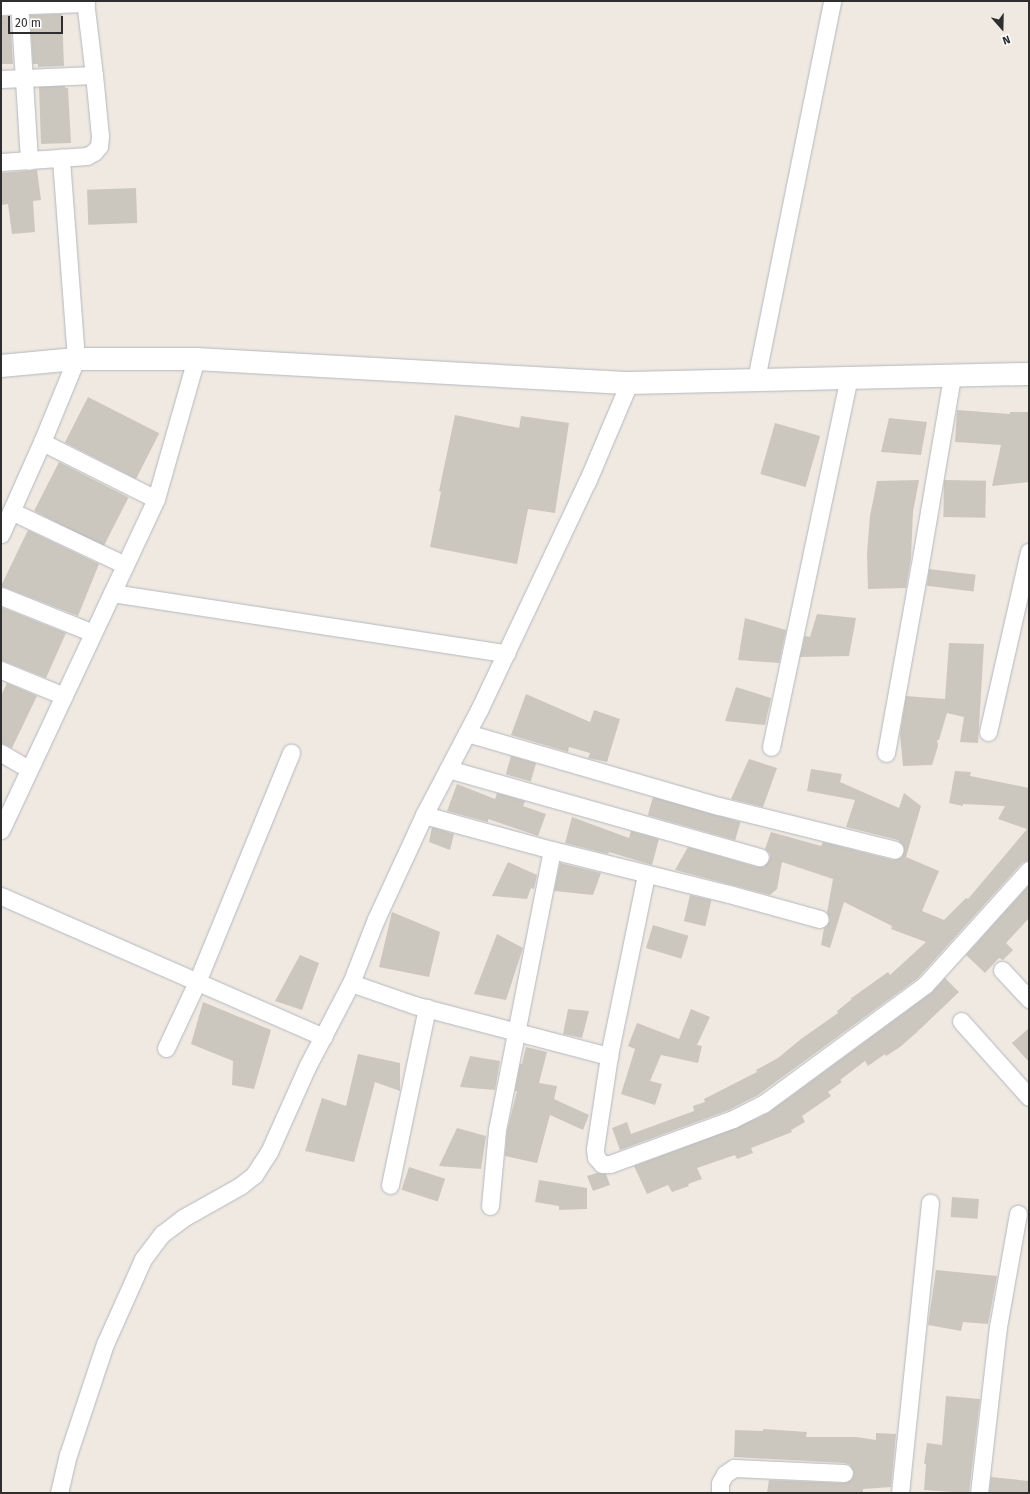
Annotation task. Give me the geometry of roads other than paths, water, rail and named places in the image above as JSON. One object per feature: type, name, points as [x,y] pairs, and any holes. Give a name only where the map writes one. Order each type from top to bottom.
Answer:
[{"type":"street","points":[[756,379],[832,1]]},
{"type":"street","points":[[1,6],[19,3],[86,2],[100,136],[99,146],[94,152],[87,156],[1,162]]},
{"type":"street","points":[[19,3],[29,161]]},
{"type":"street","points":[[1,78],[94,75]]},
{"type":"street","points":[[61,158],[76,359],[42,442],[5,524],[125,565]]},
{"type":"street","points":[[1,366],[76,359],[196,359],[629,383],[1029,374]]},
{"type":"street","points":[[1,829],[156,499],[196,359]]},
{"type":"street","points":[[886,753],[952,376]]},
{"type":"street","points":[[771,747],[849,378]]},
{"type":"street","points":[[59,1493],[68,1455],[105,1344],[143,1259],[162,1234],[183,1218],[240,1186],[254,1175],[269,1152],[323,1037],[351,983],[376,919],[424,815],[467,733],[587,482],[629,383]]},
{"type":"street","points":[[42,442],[156,499]]},
{"type":"street","points":[[988,732],[1029,552]]},
{"type":"street","points":[[112,593],[506,653]]},
{"type":"street","points":[[1,596],[93,633]]},
{"type":"street","points":[[1,670],[64,696]]},
{"type":"street","points":[[467,733],[718,806],[895,850]]},
{"type":"street","points":[[1,753],[30,769]]},
{"type":"street","points":[[166,1048],[197,982],[291,753]]},
{"type":"street","points":[[448,769],[760,857]]},
{"type":"street","points":[[424,815],[552,850],[729,894],[820,919]]},
{"type":"street","points":[[490,1206],[497,1130],[552,850]]},
{"type":"street","points":[[646,874],[609,1056],[595,1149],[596,1157],[602,1164],[610,1164],[733,1119],[763,1104],[925,985],[1029,870]]},
{"type":"street","points":[[1,896],[323,1037]]},
{"type":"street","points":[[1002,970],[1029,999]]},
{"type":"street","points":[[351,983],[427,1008],[609,1056]]},
{"type":"street","points":[[390,1185],[427,1008]]},
{"type":"street","points":[[961,1021],[1029,1097]]},
{"type":"street","points":[[900,1493],[930,1203]]},
{"type":"street","points":[[979,1493],[998,1327],[1018,1214]]},
{"type":"street","points":[[720,1493],[720,1483],[725,1474],[734,1468],[844,1473]]}]
